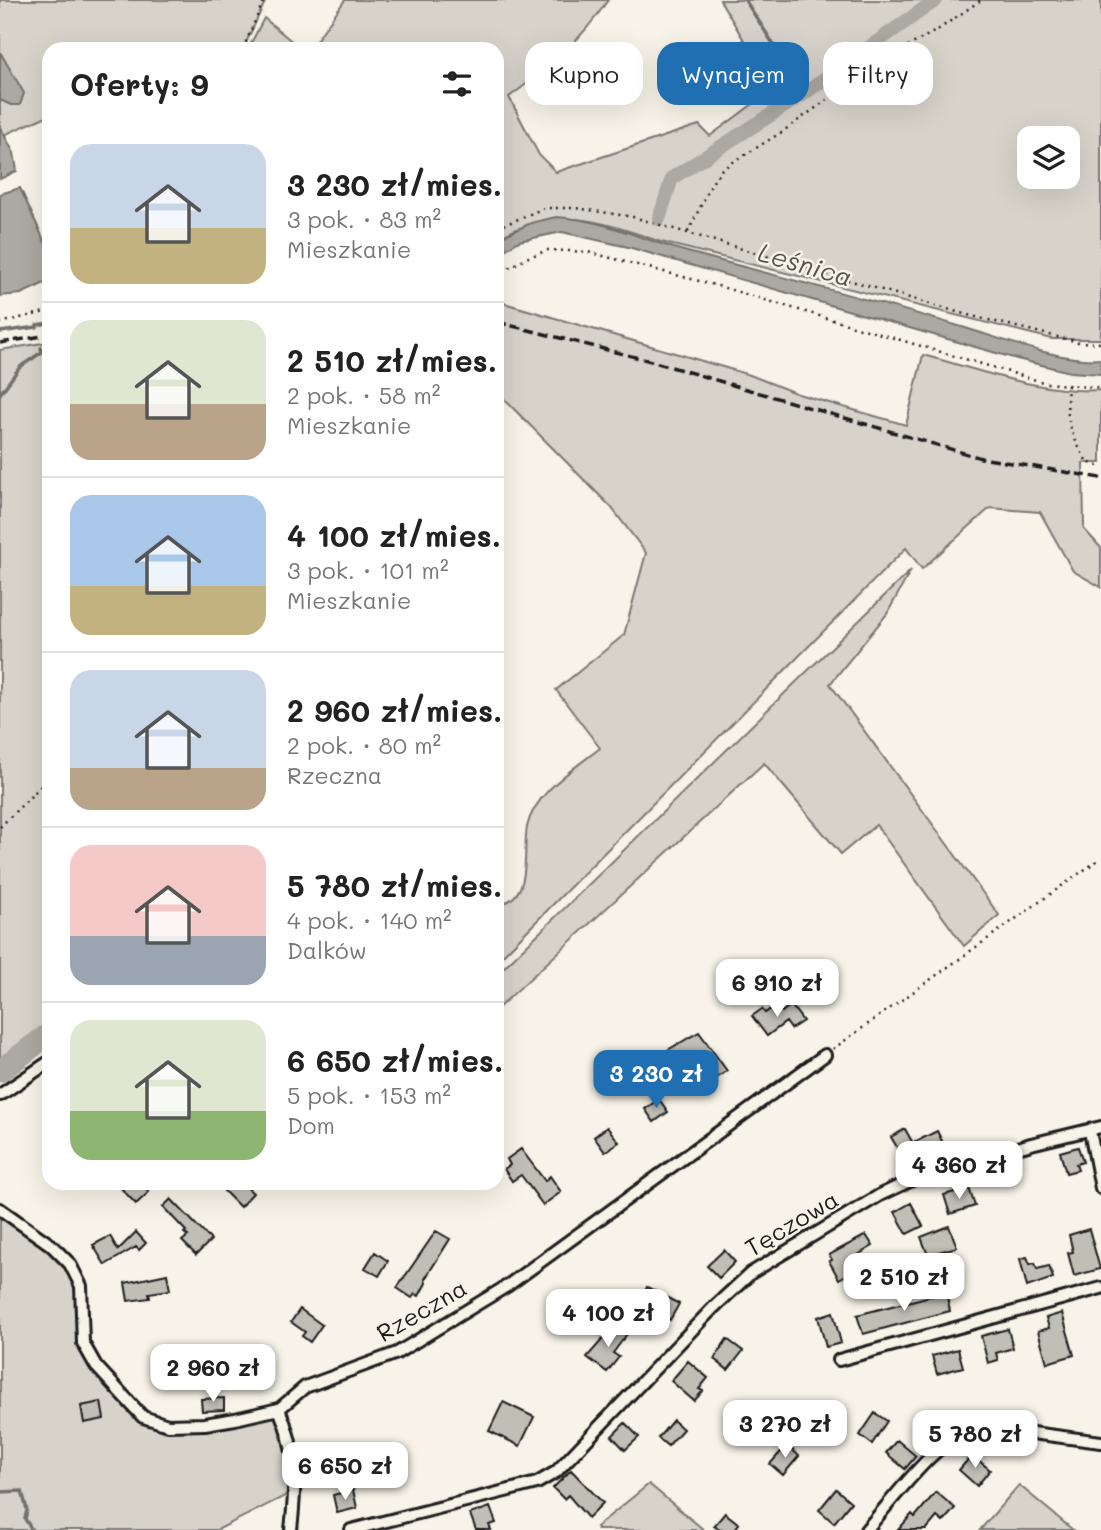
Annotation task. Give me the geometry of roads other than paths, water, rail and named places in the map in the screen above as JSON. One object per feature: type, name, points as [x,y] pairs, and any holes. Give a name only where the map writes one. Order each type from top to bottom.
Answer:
[{"type":"street","name":"Rzeczna","points":[[0,1209],[51,1245],[70,1264],[81,1286],[83,1343],[96,1366],[143,1417],[168,1425],[205,1424],[279,1409],[305,1387],[397,1353],[507,1286],[825,1055]]},
{"type":"street","points":[[0,1095],[42,1067]]},
{"type":"street","points":[[1095,1129],[1101,1188]]},
{"type":"street","name":"Tęczowa","points":[[351,1530],[537,1483],[556,1472],[713,1308],[751,1273],[891,1190],[951,1167],[1095,1129]]},
{"type":"street","points":[[839,1360],[1101,1288]]},
{"type":"street","points":[[279,1409],[287,1429],[296,1475],[291,1530]]},
{"type":"street","points":[[866,1530],[932,1455],[965,1428],[978,1426],[1101,1442]]},
{"type":"waterway","points":[[745,0],[772,42]]},
{"type":"waterway","points":[[659,219],[672,178],[805,93],[936,0]]},
{"type":"waterway","points":[[37,325],[42,324]]},
{"type":"waterway","points":[[0,332],[37,327]]},
{"type":"waterway","points":[[0,394],[20,367],[42,352],[41,348]]},
{"type":"waterway","name":"Leśnica","points":[[0,1071],[42,1039]]},
{"type":"waterway","points":[[0,1492],[22,1491],[27,1510],[25,1519],[32,1530]]},
{"type":"railway","points":[[504,324],[651,361],[981,458],[1101,478]]},
{"type":"railway","points":[[0,343],[42,336]]}]
